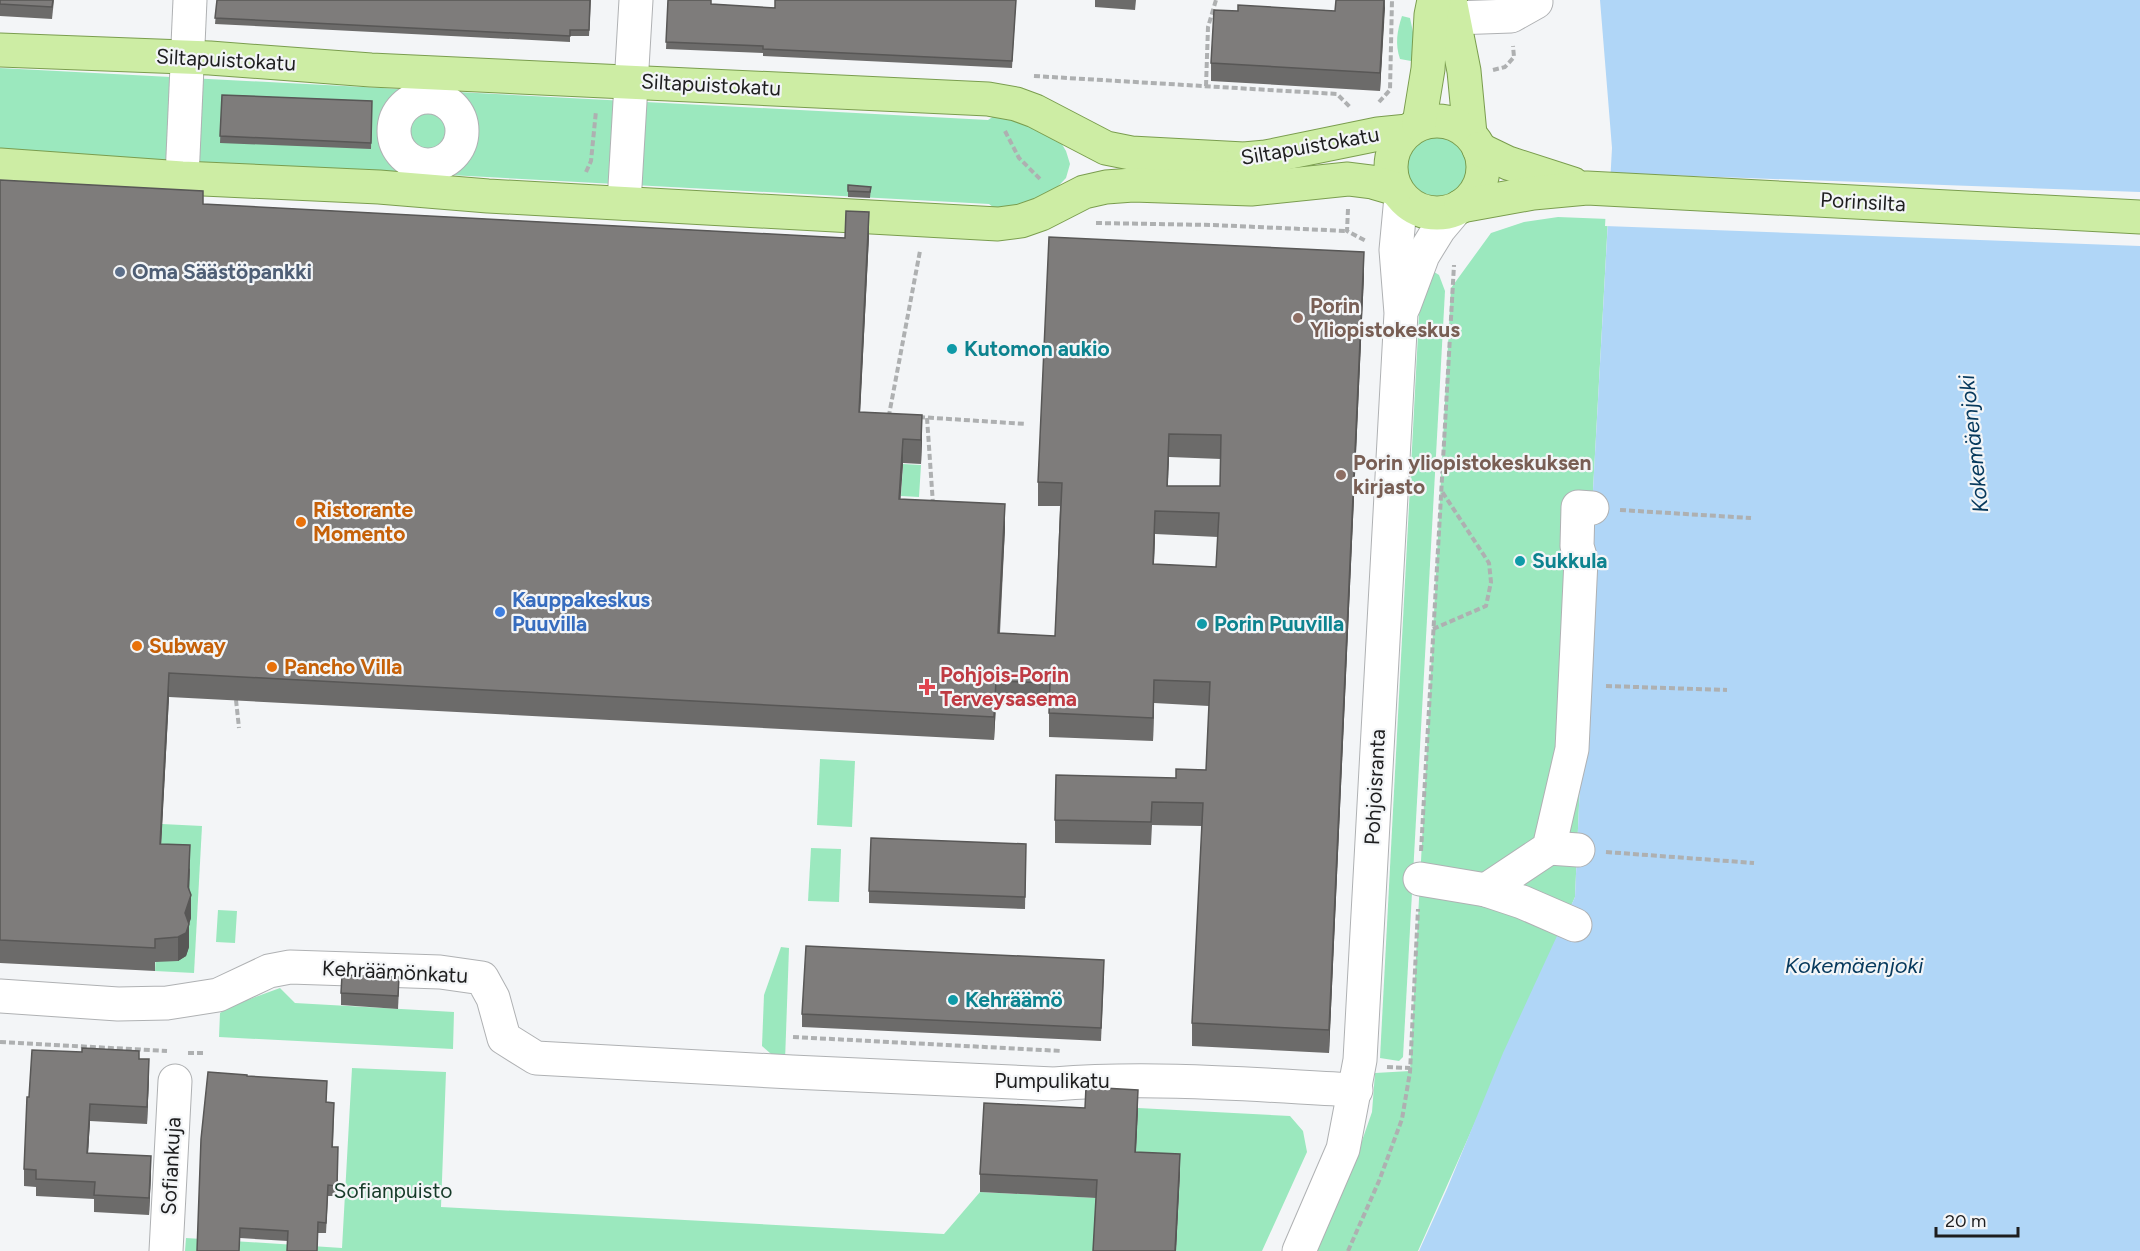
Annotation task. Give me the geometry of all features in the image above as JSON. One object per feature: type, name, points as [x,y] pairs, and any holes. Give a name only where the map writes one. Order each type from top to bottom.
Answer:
[{"type":"main road","points":[[1414,128],[1428,69],[1431,15],[1446,6],[1464,71],[1474,142],[1483,167],[1481,182],[1473,196],[1458,208],[1432,213],[1415,208],[1399,193],[1391,172],[1393,153],[1396,145],[1414,128],[1428,122],[1447,122],[1456,125],[1474,142]]},
{"type":"main road","name":"Siltapuistokatu","points":[[0,50],[188,57],[371,70],[988,99],[1035,111],[1106,148],[1131,153],[1223,159],[1266,157],[1350,138],[1414,128]]},
{"type":"main road","points":[[1065,201],[1079,184],[1084,166],[1082,147],[1067,127]]},
{"type":"main road","name":"Porinsilta","points":[[1474,142],[1508,163],[1587,188]]},
{"type":"main road","name":"Siltapuistokatu","points":[[0,165],[182,178],[998,224],[1022,221],[1084,192],[1106,187],[1133,185],[1251,189],[1348,179],[1372,182],[1399,193]]},
{"type":"main road","name":"Porinsilta","points":[[1458,208],[1533,193],[1587,188],[2140,217]]},
{"type":"street","points":[[182,178],[190,0]]},
{"type":"street","points":[[624,203],[636,0]]},
{"type":"street","points":[[1446,6],[1511,16],[1536,2]]},
{"type":"street","points":[[371,70],[442,100],[459,115],[462,126],[462,137],[451,157],[442,163],[430,165],[391,136]]},
{"type":"street","points":[[391,136],[404,107],[416,99],[431,97],[505,76]]},
{"type":"street","points":[[391,136],[488,196]]},
{"type":"street","name":"Pohjoisranta","points":[[1299,1251],[1343,1149],[1360,1060],[1401,313],[1396,250],[1399,193]]},
{"type":"street","name":"Pohjoisranta","points":[[1401,313],[1423,255],[1439,230],[1458,208]]},
{"type":"street","points":[[1486,890],[1564,849],[1580,685],[1581,560],[1577,546],[1578,507],[1592,508]]},
{"type":"street","points":[[1420,879],[1486,890],[1522,902],[1575,925]]},
{"type":"street","name":"Kehräämönkatu","points":[[0,996],[118,1004],[167,1003],[218,995],[269,971],[290,967],[440,972],[482,978],[493,998],[504,1038],[536,1058],[748,1070]]},
{"type":"street","name":"Sofiankuja","points":[[166,1251],[175,1066]]},
{"type":"street","name":"Pumpulikatu","points":[[748,1070],[1054,1084],[1089,1081],[1194,1083],[1356,1090]]},
{"type":"path","points":[[1206,86],[1208,27],[1216,0]]},
{"type":"path","points":[[1329,88],[1329,93]]},
{"type":"path","points":[[1001,101],[1000,112],[1006,136],[1019,158],[1065,201]]},
{"type":"path","points":[[883,424],[889,415],[920,250]]},
{"type":"path","points":[[1348,1251],[1379,1181],[1402,1119],[1410,1068],[1454,261]]},
{"type":"path","points":[[889,415],[898,416]]},
{"type":"path","points":[[918,417],[1026,424]]},
{"type":"path","points":[[922,504],[933,504],[927,418]]},
{"type":"path","points":[[1433,629],[1486,606],[1491,582],[1489,563],[1441,489]]},
{"type":"path","points":[[1592,508],[1751,518]]},
{"type":"path","points":[[1580,685],[1727,690]]},
{"type":"path","points":[[236,700],[239,728]]},
{"type":"path","points":[[1564,849],[1754,863]]},
{"type":"path","points":[[0,1042],[175,1066]]},
{"type":"green space","points":[[1402,16],[1410,18],[1415,45],[1411,61],[1400,59],[1398,53],[1397,38]]},
{"type":"green space","points":[[0,68],[988,120],[1000,112],[1057,136],[1066,151],[1070,164],[1066,178],[1045,200],[1002,214],[989,204],[0,151]]},
{"type":"green space","points":[[1431,136],[1443,136],[1454,141],[1462,149],[1467,166],[1465,178],[1454,191],[1443,196],[1431,196],[1420,191],[1412,183],[1407,172],[1407,160],[1412,149],[1420,141]]},
{"type":"green space","points":[[1558,217],[1608,219],[1592,508],[1575,897],[1418,1251],[1315,1251],[1355,1161],[1372,1112],[1375,1073],[1410,1071],[1451,288],[1491,233],[1524,222]]},
{"type":"green space","points":[[1431,270],[1439,275],[1445,291],[1403,1057],[1399,1061],[1380,1058],[1419,315],[1422,291]]},
{"type":"green space","points":[[903,464],[921,465],[919,497],[901,496]]},
{"type":"green space","points":[[820,759],[855,761],[852,827],[817,825]]},
{"type":"green space","points":[[162,824],[202,826],[194,973],[155,971]]},
{"type":"green space","points":[[811,848],[841,849],[839,902],[808,901]]},
{"type":"green space","points":[[218,910],[237,911],[235,943],[216,942]]},
{"type":"green space","points":[[781,947],[789,948],[785,1061],[779,1061],[762,1046],[764,995]]},
{"type":"green space","points":[[280,988],[295,1003],[454,1012],[453,1049],[219,1037],[220,1013],[236,1004]]},
{"type":"green space","name":"Sofianpuisto","points":[[352,1068],[446,1072],[441,1207],[944,1234],[980,1192],[1097,1198],[1094,1251],[185,1251],[186,1238],[342,1248]]},
{"type":"green space","points":[[1138,1108],[1290,1116],[1303,1131],[1307,1152],[1262,1251],[1176,1251],[1180,1173],[1135,1170]]},
{"type":"water","name":"Kokemäenjoki","points":[[1600,0],[2140,0],[2140,1251],[1419,1251],[1503,1053],[1575,897],[1592,508],[1612,148]]},
{"type":"pier","points":[[1608,173],[2140,192],[2140,246],[1605,226]]},
{"type":"building","points":[[0,0],[53,0],[52,7],[0,4]]},
{"type":"building","points":[[217,0],[590,0],[589,30],[570,30],[570,36],[215,18]]},
{"type":"building","points":[[668,0],[711,0],[711,4],[775,8],[775,0],[1016,0],[1012,61],[666,42]]},
{"type":"building","points":[[1336,0],[1384,0],[1380,73],[1211,63],[1214,10],[1238,11],[1238,5],[1335,11]]},
{"type":"building","points":[[222,95],[372,101],[371,143],[220,136]]},
{"type":"building","name":"Kauppakeskus Puuvilla","points":[[0,180],[203,191],[203,204],[845,238],[846,211],[869,212],[859,412],[922,415],[921,440],[903,439],[899,499],[1005,504],[998,633],[1055,636],[1062,483],[1038,482],[1049,237],[1364,252],[1329,1030],[1192,1023],[1203,803],[1152,802],[1151,822],[1055,820],[1056,775],[1176,778],[1176,769],[1206,770],[1210,682],[1154,680],[1153,718],[1049,713],[1050,683],[996,681],[994,717],[169,673],[160,844],[190,845],[188,887],[191,895],[185,913],[189,924],[186,933],[178,937],[155,939],[155,948],[0,940]],"holes":[[[1169,434],[1221,435],[1220,486],[1167,486]],[[1155,511],[1219,513],[1216,567],[1153,564]]]},
{"type":"building","points":[[848,185],[871,187],[870,192],[848,191]]},
{"type":"building","points":[[871,838],[1026,844],[1025,897],[869,891]]},
{"type":"building","name":"Kehräämö","points":[[806,946],[1104,960],[1101,1028],[802,1014]]},
{"type":"building","points":[[342,975],[399,977],[398,996],[341,993]]},
{"type":"building","points":[[82,1048],[139,1051],[139,1059],[149,1059],[147,1107],[90,1104],[87,1153],[151,1156],[149,1198],[94,1195],[95,1182],[36,1179],[36,1170],[24,1169],[27,1097],[29,1097],[32,1050],[82,1052]]},
{"type":"building","points":[[208,1072],[327,1081],[326,1102],[334,1103],[332,1147],[338,1147],[337,1186],[328,1185],[326,1223],[318,1222],[317,1251],[287,1251],[288,1231],[240,1228],[239,1251],[197,1251],[201,1139]]},
{"type":"building","points":[[1086,1087],[1138,1090],[1135,1152],[1180,1154],[1175,1251],[1093,1251],[1097,1180],[980,1174],[984,1103],[1085,1108]]},
{"type":"place","name":"Oma Säästöpankki","points":[[120,272]]},
{"type":"place","name":"Porin Yliopistokeskus","points":[[1298,318]]},
{"type":"place","name":"Kutomon aukio","points":[[952,349]]},
{"type":"place","name":"Porin yliopistokeskuksen kirjasto","points":[[1341,475]]},
{"type":"place","name":"Ristorante Momento","points":[[301,522]]},
{"type":"place","name":"Sukkula","points":[[1520,561]]},
{"type":"place","name":"Kauppakeskus Puuvilla","points":[[500,612]]},
{"type":"place","name":"Porin Puuvilla","points":[[1202,624]]},
{"type":"place","name":"Subway","points":[[137,646]]},
{"type":"place","name":"Pancho Villa","points":[[272,667]]},
{"type":"place","name":"Pohjois-Porin Terveysasema","points":[[927,687]]},
{"type":"place","name":"Kehräämö","points":[[953,1000]]}]
